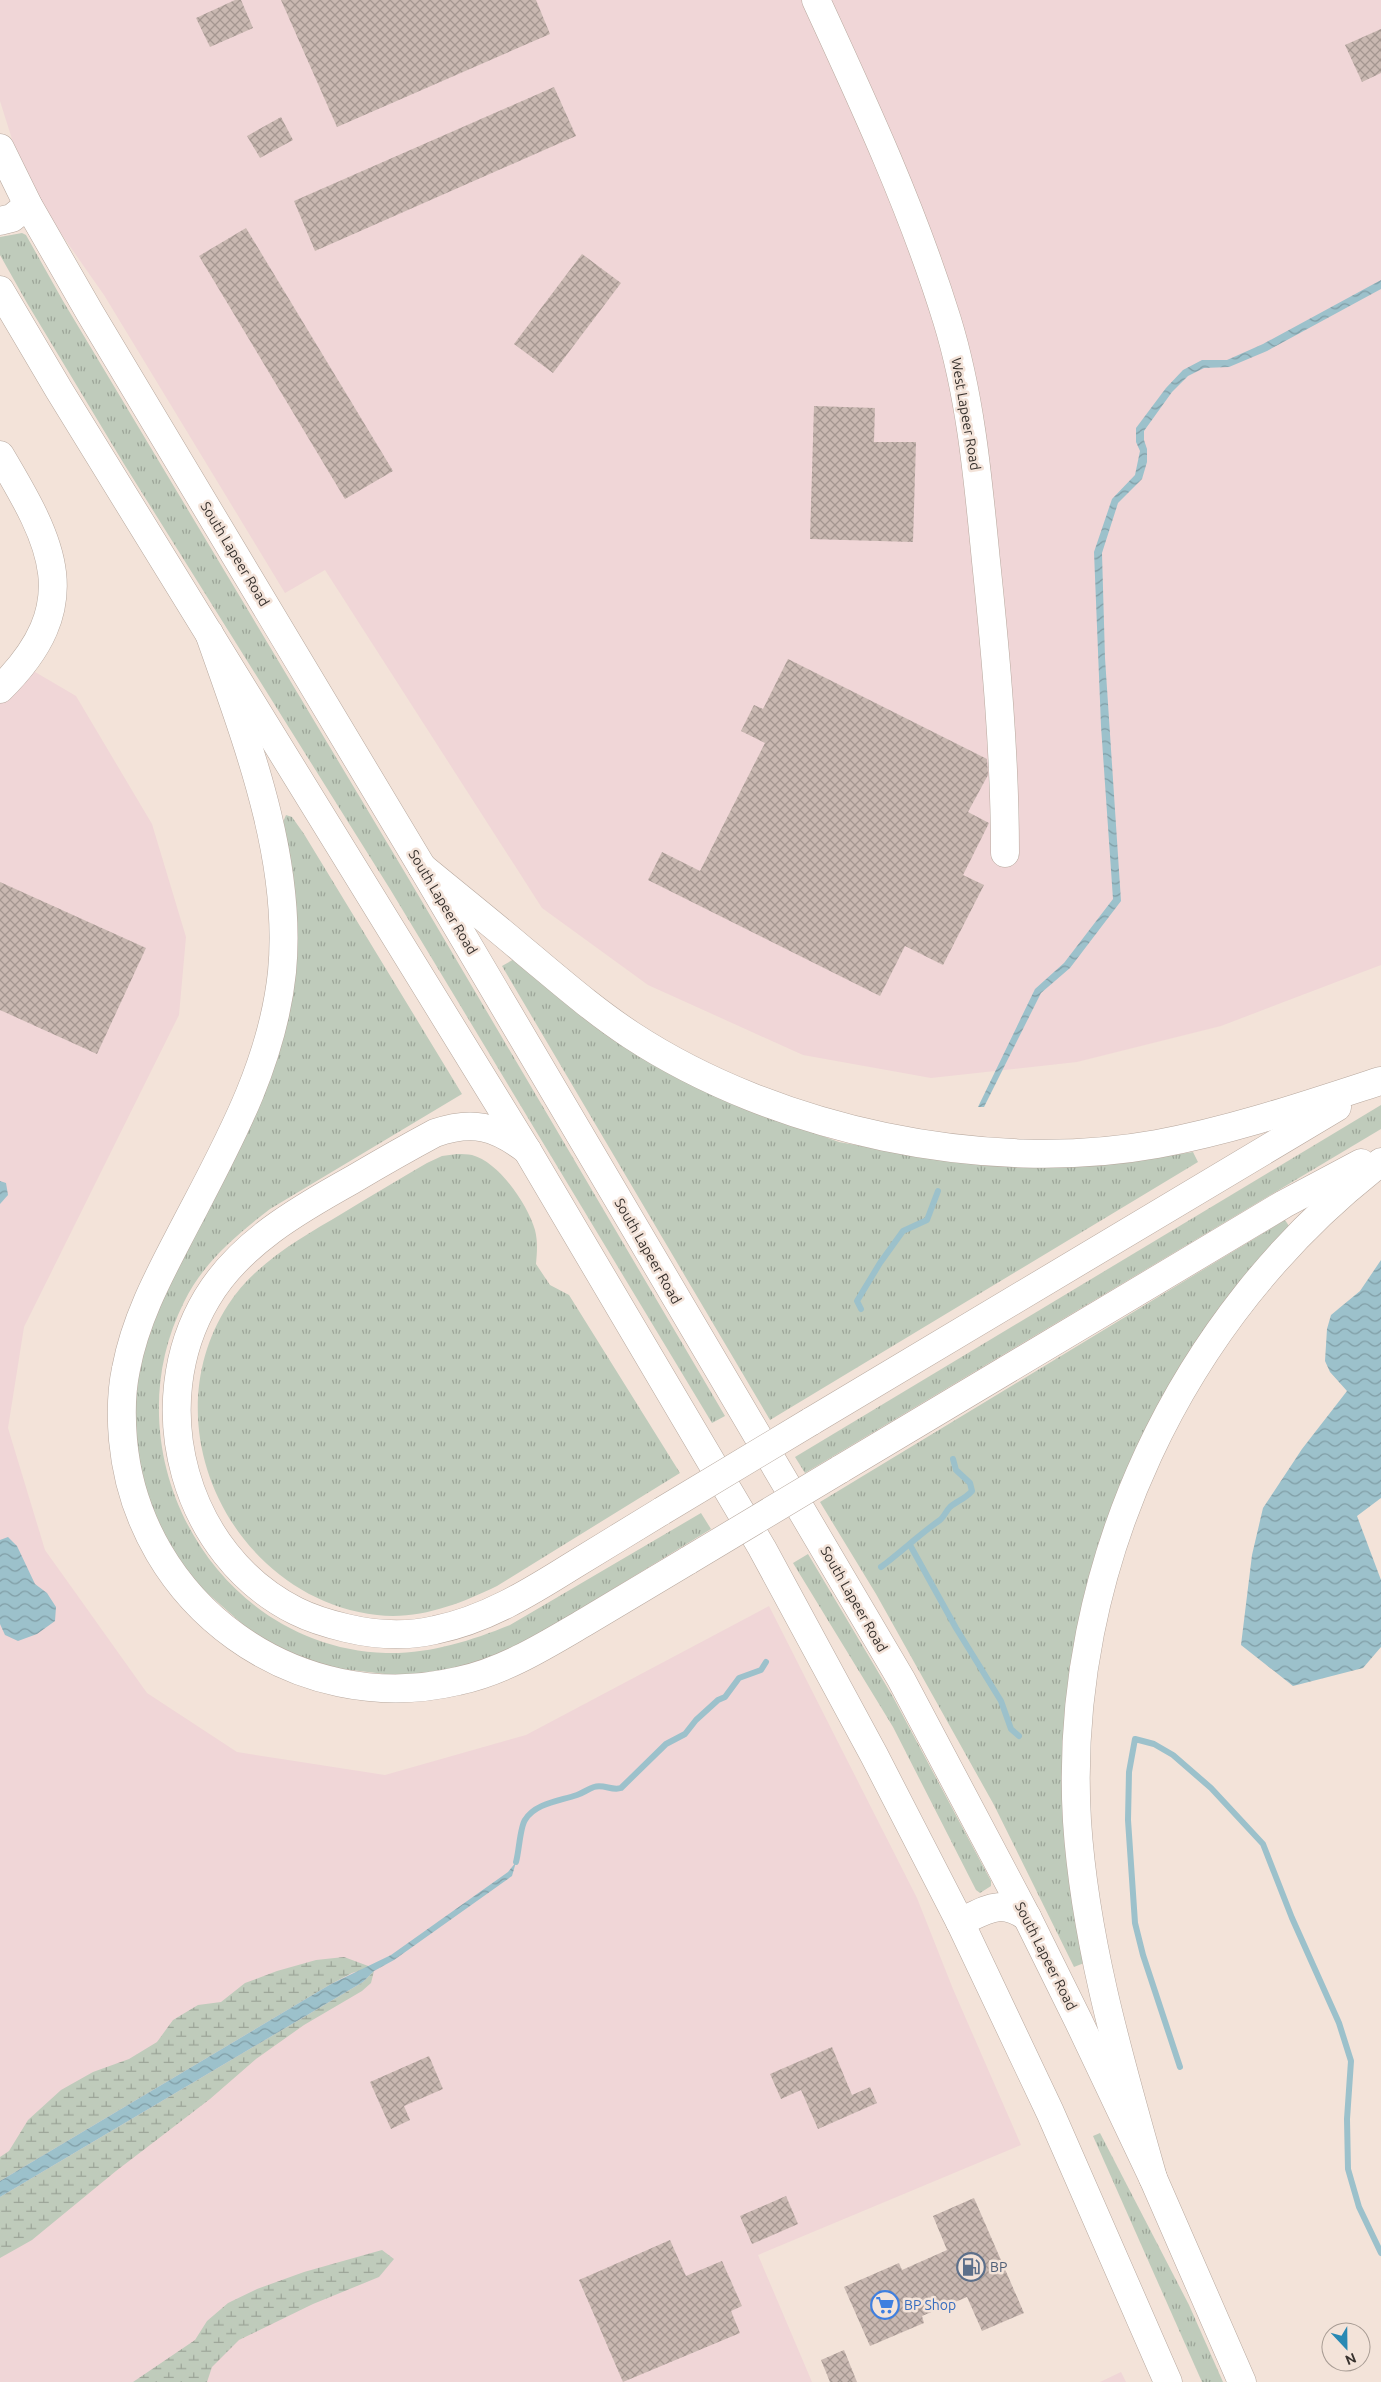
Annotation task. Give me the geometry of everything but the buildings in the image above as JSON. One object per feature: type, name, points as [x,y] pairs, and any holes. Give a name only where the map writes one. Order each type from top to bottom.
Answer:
[{"type":"main road","name":"West Lapeer Road","points":[[816,0],[901,191],[922,245],[948,322],[968,407],[979,486],[994,643],[1004,853]]},
{"type":"main road","name":"South Lapeer Road","points":[[0,148],[28,205],[131,381],[422,867],[901,1679],[1027,1917],[1153,2178],[1242,2382]]},
{"type":"main road","points":[[0,221],[12,218],[28,205]]},
{"type":"main road","points":[[0,290],[59,390],[527,1150],[762,1548],[874,1755],[960,1922],[1054,2121],[1168,2382]]},
{"type":"main road","points":[[0,455],[34,514],[48,548],[53,583],[47,620],[38,640],[14,675],[0,689]]},
{"type":"main road","points":[[209,633],[244,732],[270,832],[282,906],[282,970],[272,1027],[253,1090],[152,1290],[132,1343],[126,1368],[121,1418],[125,1456],[131,1486],[148,1533],[179,1584],[208,1615],[230,1633],[253,1649],[299,1670],[364,1688],[428,1687],[490,1672],[524,1657],[561,1637],[1284,1204],[1381,1152]]},
{"type":"main road","points":[[422,867],[563,985],[634,1037],[675,1061],[767,1103],[865,1133],[972,1150],[1058,1152],[1109,1150],[1154,1144],[1238,1126],[1380,1081]]},
{"type":"main road","points":[[527,1150],[499,1133],[470,1125],[455,1126],[434,1133],[299,1211],[265,1235],[241,1256],[207,1297],[194,1322],[182,1357],[176,1388],[176,1414],[184,1472],[193,1498],[208,1527],[224,1550],[267,1593],[296,1611],[326,1623],[364,1632],[396,1635],[434,1631],[468,1621],[501,1608],[1380,1081]]},
{"type":"main road","points":[[1153,2178],[1103,1987],[1092,1934],[1080,1848],[1076,1787],[1079,1717],[1084,1671],[1096,1603],[1115,1534],[1142,1466],[1177,1398],[1199,1362],[1247,1295],[1278,1260],[1336,1200],[1381,1162]]},
{"type":"main road","points":[[960,1922],[990,1909],[1003,1906],[1014,1908],[1027,1917]]},
{"type":"shaded area","points":[[0,0],[1381,0],[1381,965],[1221,1026],[1077,1062],[931,1078],[803,1055],[648,985],[542,908],[325,570],[285,593],[104,295],[36,198],[16,152],[0,101]]},
{"type":"shaded area","points":[[30,669],[76,696],[152,824],[186,937],[179,1015],[24,1327],[8,1428],[45,1550],[147,1693],[237,1752],[385,1775],[526,1735],[769,1606],[917,1898],[953,1989],[1021,2145],[758,2255],[812,2382],[0,2382],[0,701]]},
{"type":"shaded area","points":[[1121,2372],[1126,2382],[1100,2382]]},
{"type":"green space","points":[[22,233],[26,235],[63,301],[407,876],[725,1416],[712,1423],[390,889],[124,464],[27,303],[0,255],[0,237]]},
{"type":"green space","points":[[286,815],[292,817],[304,834],[462,1094],[270,1209],[221,1251],[192,1288],[184,1302],[164,1360],[159,1420],[169,1478],[192,1532],[226,1579],[271,1617],[325,1642],[386,1653],[402,1653],[450,1645],[510,1625],[701,1513],[711,1529],[531,1639],[499,1655],[467,1666],[402,1676],[334,1668],[304,1659],[273,1645],[247,1628],[198,1585],[179,1561],[148,1503],[140,1470],[133,1406],[136,1374],[152,1318],[246,1132],[287,854],[283,822]]},
{"type":"green space","points":[[516,958],[609,1036],[647,1061],[736,1105],[839,1142],[939,1160],[1146,1159],[1193,1152],[1198,1162],[770,1420],[502,966]]},
{"type":"green space","points":[[1381,1105],[1381,1129],[805,1473],[795,1457]]},
{"type":"green space","points":[[472,1155],[482,1159],[502,1175],[519,1197],[535,1230],[537,1243],[536,1264],[550,1285],[569,1295],[680,1473],[483,1593],[424,1613],[393,1616],[377,1615],[326,1602],[282,1577],[246,1542],[219,1500],[203,1453],[198,1403],[206,1353],[228,1305],[251,1276],[265,1264],[311,1232],[427,1163],[442,1156]]},
{"type":"green space","points":[[1285,1220],[1291,1229],[1219,1311],[1192,1349],[1166,1395],[1143,1439],[1123,1484],[1105,1530],[1090,1577],[1070,1674],[1065,1723],[1063,1797],[1076,1916],[1084,1963],[1074,1967],[994,1805],[876,1594],[820,1502]]},
{"type":"green space","points":[[808,1554],[893,1697],[991,1881],[991,1886],[980,1893],[976,1890],[893,1727],[793,1563]]},
{"type":"green space","points":[[344,1957],[371,1967],[352,1973],[331,1984],[0,2181],[0,2157],[9,2151],[28,2120],[61,2090],[93,2072],[129,2059],[157,2042],[173,2020],[198,2005],[221,2002],[245,1983],[277,1971],[316,1960]]},
{"type":"green space","points":[[374,1971],[371,1983],[362,1991],[304,2025],[256,2059],[210,2099],[116,2171],[32,2240],[0,2258],[0,2197],[363,1982]]},
{"type":"green space","points":[[1100,2133],[1189,2305],[1223,2382],[1202,2382],[1093,2136]]},
{"type":"green space","points":[[382,2250],[394,2259],[379,2277],[313,2304],[239,2340],[212,2367],[207,2382],[133,2382],[195,2340],[207,2321],[228,2303],[257,2289],[304,2272]]},
{"type":"water","points":[[1381,280],[1381,289],[1267,351],[1229,367],[1204,368],[1188,376],[1172,392],[1144,431],[1147,462],[1142,479],[1118,503],[1102,553],[1105,658],[1121,901],[1070,968],[1041,993],[984,1107],[978,1107],[1035,989],[1064,963],[1113,899],[1101,726],[1094,552],[1112,499],[1135,475],[1140,451],[1136,442],[1136,428],[1166,388],[1183,370],[1202,360],[1227,360],[1263,344]]},
{"type":"water","points":[[0,1181],[6,1183],[8,1195],[0,1204]]},
{"type":"water","points":[[1381,1260],[1381,1498],[1357,1516],[1381,1580],[1381,1647],[1363,1668],[1293,1686],[1241,1645],[1252,1555],[1263,1508],[1302,1449],[1347,1391],[1330,1372],[1325,1361],[1327,1329],[1331,1315],[1360,1291]]},
{"type":"water","points":[[8,1537],[17,1546],[35,1584],[47,1593],[56,1607],[55,1621],[37,1634],[18,1641],[5,1635],[0,1624],[0,1540]]},
{"type":"water","points":[[516,1862],[512,1876],[394,1960],[374,1971],[363,1982],[0,2197],[0,2181],[331,1984],[391,1955],[508,1872]]},
{"type":"waterway","points":[[861,1309],[857,1301],[880,1263],[903,1231],[927,1220],[938,1191]]},
{"type":"waterway","points":[[881,1567],[940,1520],[950,1507],[972,1491],[970,1483],[956,1470],[953,1459]]},
{"type":"waterway","points":[[910,1545],[956,1628],[1001,1701],[1011,1729],[1019,1736]]},
{"type":"waterway","points":[[516,1862],[523,1823],[529,1814],[548,1803],[579,1794],[594,1787],[621,1788],[666,1744],[685,1734],[696,1720],[718,1700],[725,1697],[739,1678],[761,1670],[766,1662]]},
{"type":"waterway","points":[[1180,2067],[1143,1955],[1135,1923],[1128,1820],[1129,1772],[1135,1739],[1154,1744],[1173,1755],[1211,1788],[1263,1844],[1292,1918],[1339,2023],[1351,2061],[1347,2119],[1348,2169],[1359,2207],[1381,2253]]},
{"type":"place","name":"BP","points":[[971,2267]]},
{"type":"place","name":"BP Shop","points":[[885,2305]]}]
